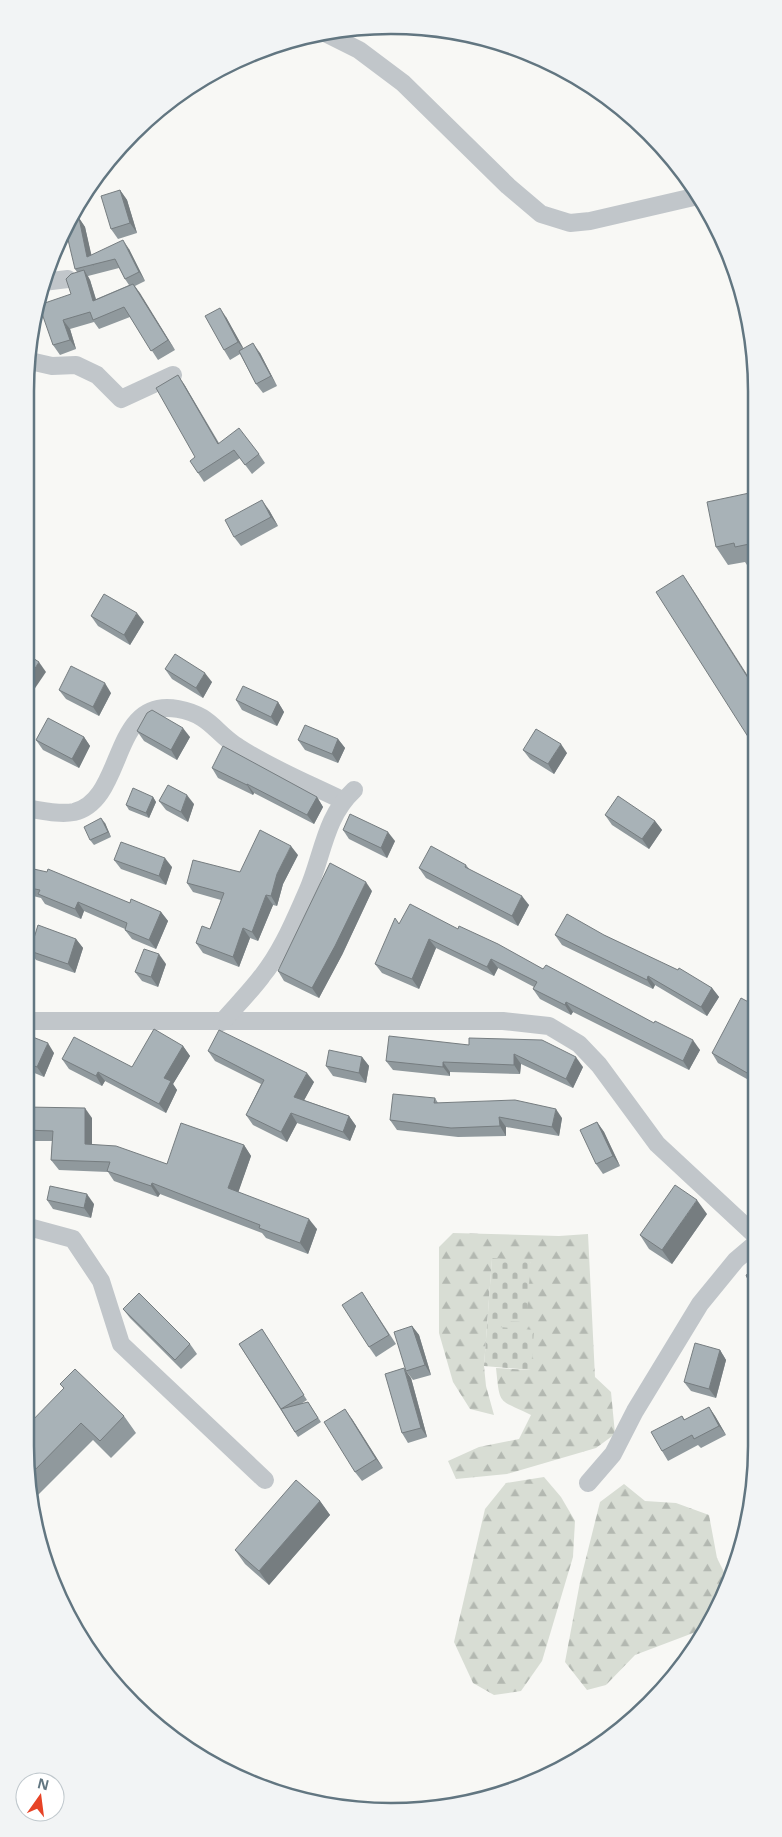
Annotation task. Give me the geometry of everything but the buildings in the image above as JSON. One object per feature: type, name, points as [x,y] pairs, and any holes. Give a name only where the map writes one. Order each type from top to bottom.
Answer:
[{"type":"street","points":[[336,38],[359,50],[403,83],[508,186],[541,214],[570,223],[590,221],[691,198]]},
{"type":"street","points":[[51,281],[68,279]]},
{"type":"street","points":[[35,362],[52,366],[76,365],[97,375],[121,399],[173,375]]},
{"type":"street","points":[[34,809],[73,812],[85,807],[98,794],[132,727],[146,712],[159,707],[179,709],[208,720],[235,746],[249,754],[348,795],[325,832],[308,890],[281,948],[262,976],[222,1022]]},
{"type":"street","points":[[34,1021],[503,1021],[550,1026],[579,1044],[599,1065],[657,1144],[748,1229]]},
{"type":"street","points":[[34,1228],[73,1239],[101,1281],[121,1344],[265,1480]]},
{"type":"street","points":[[588,1483],[613,1454],[635,1411],[700,1304],[736,1260],[748,1250]]},
{"type":"green space","points":[[453,1233],[559,1236],[588,1234],[595,1377],[611,1392],[615,1434],[596,1448],[507,1474],[456,1479],[448,1461],[479,1447],[519,1439],[531,1415],[503,1400],[500,1395],[496,1368],[531,1370],[498,1328],[499,1320],[531,1262],[492,1259],[484,1366],[486,1386],[494,1415],[470,1409],[453,1382],[439,1333],[439,1247]]},
{"type":"green space","points":[[492,1258],[531,1261],[526,1322],[499,1320],[499,1327],[534,1330],[531,1370],[484,1366]]},
{"type":"green space","points":[[544,1477],[561,1497],[575,1521],[573,1557],[542,1661],[521,1691],[494,1695],[473,1683],[454,1642],[485,1509],[506,1483]]},
{"type":"green space","points":[[624,1484],[645,1501],[676,1503],[709,1515],[717,1558],[725,1573],[696,1632],[635,1655],[606,1685],[587,1690],[565,1662],[580,1582],[600,1502]]}]
